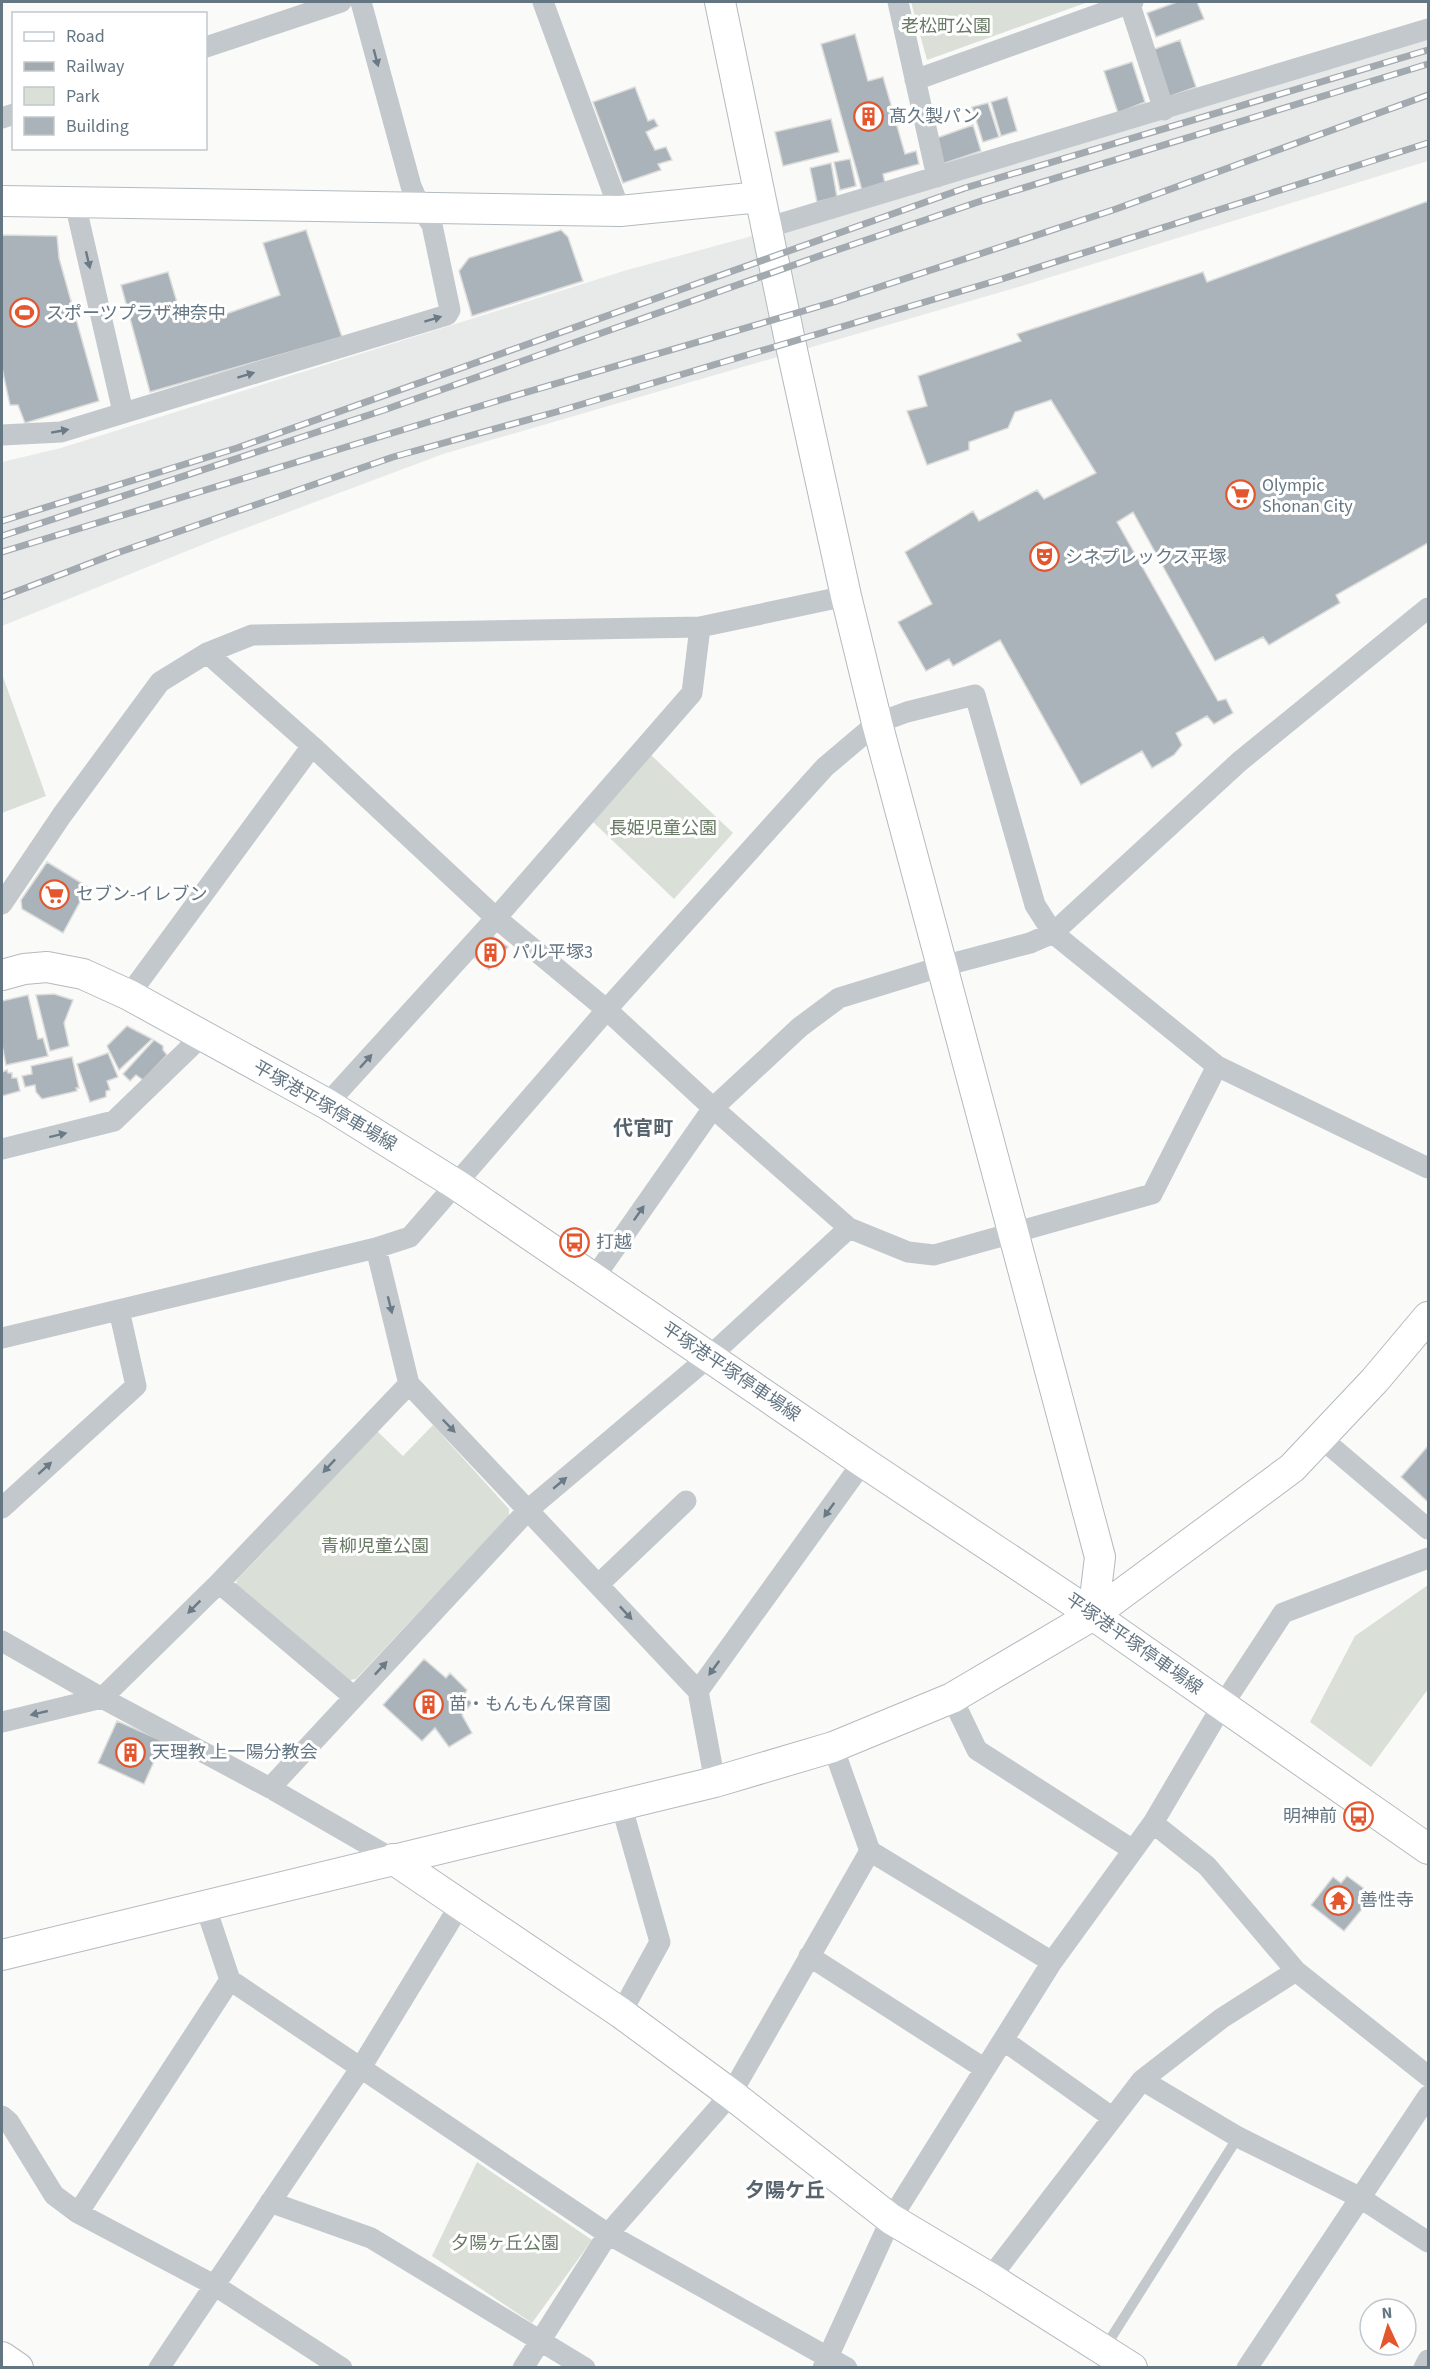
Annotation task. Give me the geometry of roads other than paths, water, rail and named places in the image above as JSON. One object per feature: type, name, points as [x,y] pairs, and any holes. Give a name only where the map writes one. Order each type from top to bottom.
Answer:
[{"type":"street","points":[[207,47],[341,2]]},
{"type":"street","points":[[2,435],[61,432],[447,315],[450,310],[432,225],[420,207],[411,186],[361,2]]},
{"type":"street","points":[[543,2],[620,211]]},
{"type":"street","points":[[898,2],[937,177]]},
{"type":"street","points":[[915,81],[1130,2],[1164,110]]},
{"type":"street","points":[[727,5],[766,228],[846,596],[877,723],[1100,1557],[1094,1614]]},
{"type":"street","points":[[766,228],[1428,29]]},
{"type":"street","points":[[2,198],[75,202],[620,211],[760,197]]},
{"type":"street","points":[[75,202],[123,412]]},
{"type":"street","points":[[2,903],[62,815],[160,682],[207,653],[252,635],[700,627],[846,596]]},
{"type":"street","points":[[594,1278],[713,1108],[800,1027],[839,998],[943,966],[1030,943],[1053,933],[1239,762],[1428,608]]},
{"type":"street","points":[[327,1104],[496,918],[692,693],[700,627]]},
{"type":"street","points":[[207,653],[312,746],[496,918],[607,1010],[713,1108],[849,1228],[908,1252],[934,1255],[1152,1194],[1217,1066]]},
{"type":"street","points":[[2,1338],[376,1248],[410,1237],[607,1010],[825,767],[877,723],[907,712],[975,695],[1035,905],[1053,933],[1217,1066],[1428,1168]]},
{"type":"street","points":[[129,995],[312,746]]},
{"type":"street","name":"平塚港平塚停車場線","points":[[2,971],[47,967],[83,974],[129,995],[327,1104],[457,1185],[711,1356],[863,1462],[1094,1614],[1428,1849]]},
{"type":"street","points":[[2,1149],[114,1121],[202,1036]]},
{"type":"street","points":[[270,1788],[529,1509],[711,1356],[849,1228]]},
{"type":"street","points":[[376,1248],[408,1384],[529,1509],[698,1691],[715,1782]]},
{"type":"street","points":[[2,1508],[136,1386],[119,1310]]},
{"type":"street","points":[[2,1955],[715,1782],[833,1747],[952,1698],[1094,1614],[1293,1468],[1375,1380],[1428,1317]]},
{"type":"street","points":[[2,1722],[102,1698],[219,1583],[408,1384]]},
{"type":"street","points":[[1321,1438],[1428,1528]]},
{"type":"street","points":[[698,1691],[863,1462]]},
{"type":"street","points":[[598,1584],[686,1501]]},
{"type":"street","points":[[826,2362],[891,2219],[1052,1962],[1153,1823],[1222,1706],[1283,1613],[1428,1558]]},
{"type":"street","points":[[219,1583],[354,1697]]},
{"type":"street","points":[[2,1641],[102,1698],[270,1788],[393,1859],[621,2013],[731,2094],[891,2219],[1132,2367]]},
{"type":"street","points":[[952,1698],[977,1750],[1133,1850]]},
{"type":"street","points":[[833,1747],[870,1851],[1052,1962]]},
{"type":"street","points":[[621,1804],[660,1942],[621,2013]]},
{"type":"street","points":[[1153,1823],[1207,1866],[1296,1971],[1428,2076]]},
{"type":"street","points":[[523,2367],[608,2234],[731,2094],[870,1851]]},
{"type":"street","points":[[205,1905],[230,1980],[608,2234],[826,2362],[847,2367]]},
{"type":"street","points":[[159,2367],[360,2069],[460,1905]]},
{"type":"street","points":[[809,1956],[985,2069]]},
{"type":"street","points":[[990,2278],[1142,2080],[1222,2018],[1296,1971]]},
{"type":"street","points":[[78,2213],[230,1980]]},
{"type":"street","points":[[1003,2040],[1113,2118]]},
{"type":"street","points":[[1142,2080],[1238,2137],[1359,2197],[1428,2242]]},
{"type":"street","points":[[1247,2367],[1428,2096]]},
{"type":"street","points":[[2,2116],[9,2122],[54,2195],[78,2213],[214,2285],[342,2367]]},
{"type":"street","points":[[270,2202],[371,2238],[585,2367]]},
{"type":"street","points":[[2,2357],[18,2367]]},
{"type":"street","points":[[1424,2367],[1428,2360]]},
{"type":"lane","points":[[1104,2349],[1238,2137]]},
{"type":"railway","points":[[2,521],[237,448],[965,188],[1428,50]]},
{"type":"railway","points":[[2,536],[384,410],[981,201],[1428,64]]},
{"type":"railway","points":[[2,552],[507,398],[834,302],[1116,209],[1428,95]]},
{"type":"railway","points":[[2,597],[117,553],[393,457],[556,412],[1002,279],[1428,143]]},
{"type":"place","name":"髙久製パン","points":[[868,116]]},
{"type":"place","name":"スポーツプラザ神奈中","points":[[25,313]]},
{"type":"place","name":"Olympic Shonan City","points":[[1241,495]]},
{"type":"place","name":"シネプレックス平塚","points":[[1044,557]]},
{"type":"place","name":"セブン-イレブン","points":[[55,894]]},
{"type":"place","name":"パル平塚3","points":[[491,952]]},
{"type":"place","name":"打越","points":[[575,1242]]},
{"type":"place","name":"苗・もんもん保育園","points":[[428,1704]]},
{"type":"place","name":"天理教 上一陽分教会","points":[[131,1752]]},
{"type":"place","name":"明神前","points":[[1358,1816]]},
{"type":"place","name":"善性寺","points":[[1339,1900]]},
{"type":"district","name":"代官町","points":[[643,1129]]},
{"type":"district","name":"夕陽ケ丘","points":[[785,2191]]},
{"type":"park label","name":"老松町公園","points":[[946,26]]},
{"type":"park label","name":"長姫児童公園","points":[[663,828]]},
{"type":"park label","name":"青柳児童公園","points":[[375,1546]]},
{"type":"park label","name":"夕陽ヶ丘公園","points":[[505,2243]]}]
